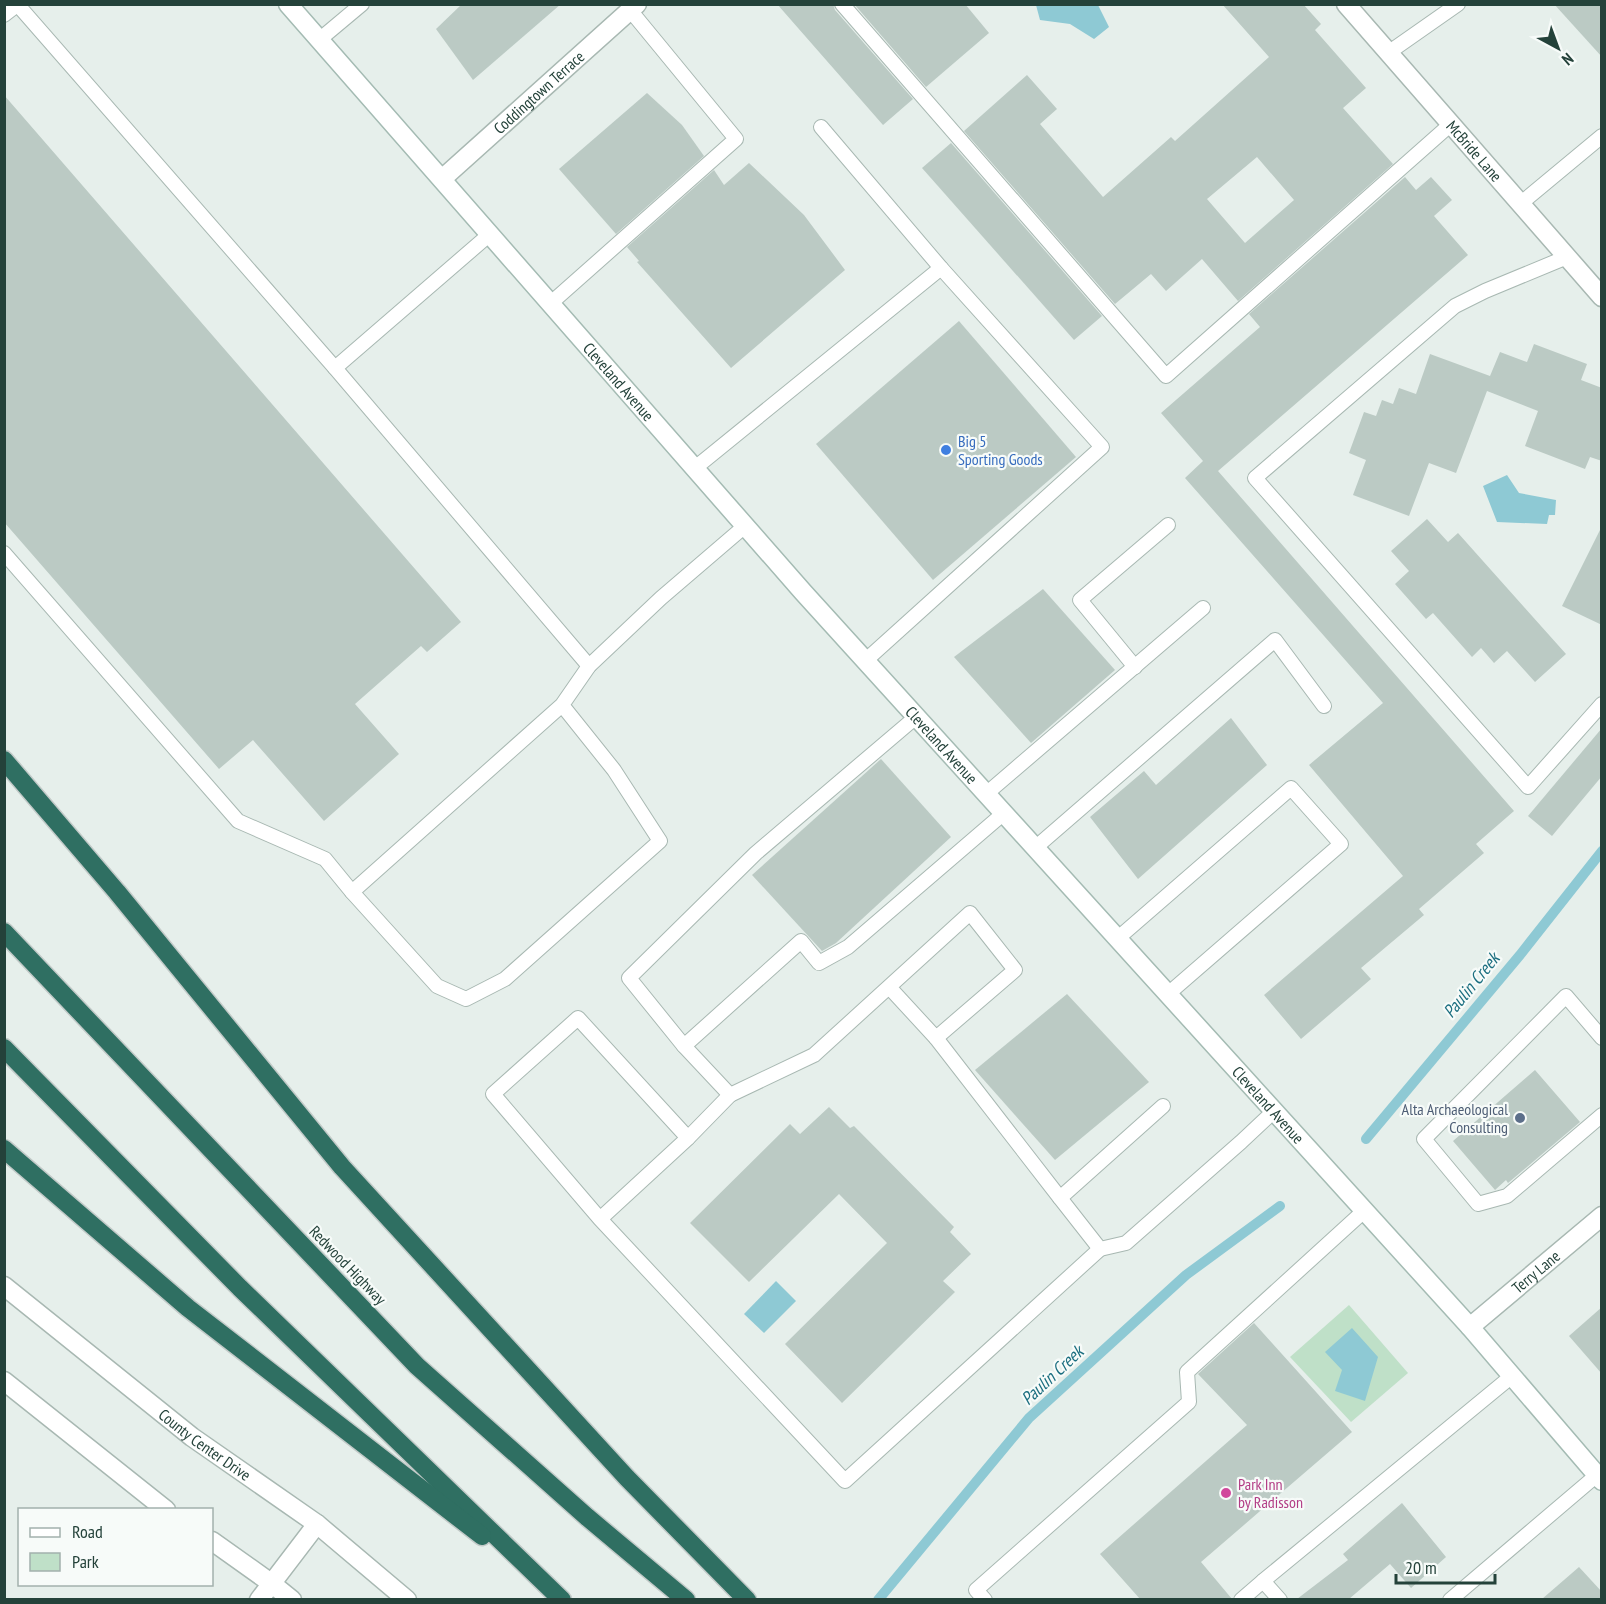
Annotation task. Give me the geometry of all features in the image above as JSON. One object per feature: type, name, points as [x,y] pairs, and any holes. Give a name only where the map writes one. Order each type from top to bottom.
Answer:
[{"type":"highway","points":[[4,760],[117,892],[342,1167],[627,1478],[747,1599]]},
{"type":"highway","name":"Redwood Highway","points":[[4,932],[417,1366],[588,1517],[686,1599]]},
{"type":"highway","points":[[4,1048],[240,1288],[558,1596]]},
{"type":"highway","points":[[4,1149],[188,1308],[558,1596]]},
{"type":"main road","name":"Cleveland Avenue","points":[[288,4],[865,661],[1470,1328],[1599,1478]]},
{"type":"main road","name":"McBride Lane","points":[[1346,4],[1602,297]]},
{"type":"main road","name":"Coddingtown Terrace","points":[[442,179],[634,7]]},
{"type":"main road","name":"Terry Lane","points":[[1470,1328],[1602,1216]]},
{"type":"main road","name":"County Center Drive","points":[[4,1286],[192,1437],[317,1524],[407,1599]]},
{"type":"main road","points":[[4,1381],[165,1508]]},
{"type":"main road","points":[[259,1599],[317,1524]]},
{"type":"main road","points":[[213,1542],[292,1599]]},
{"type":"lane","points":[[319,40],[362,4]]},
{"type":"lane","points":[[842,4],[1166,376],[1451,124]]},
{"type":"lane","points":[[1388,53],[1458,4]]},
{"type":"lane","points":[[4,15],[17,5],[335,368],[589,666]]},
{"type":"lane","points":[[551,303],[736,139],[634,7]]},
{"type":"lane","points":[[821,127],[941,268],[1102,447],[865,661]]},
{"type":"lane","points":[[1520,204],[1602,136]]},
{"type":"lane","points":[[335,368],[490,234]]},
{"type":"lane","points":[[1567,257],[1455,306],[1255,478],[1528,787],[1602,704]]},
{"type":"lane","points":[[695,468],[941,268]]},
{"type":"lane","points":[[1135,667],[1080,600],[1168,525]]},
{"type":"lane","points":[[352,892],[562,705],[589,666],[661,598],[745,526]]},
{"type":"lane","points":[[4,553],[238,821],[325,859],[437,986],[466,999],[514,972],[660,840],[614,770],[562,705]]},
{"type":"lane","points":[[986,794],[1203,608]]},
{"type":"lane","points":[[1035,848],[1275,640],[1324,706]]},
{"type":"lane","points":[[730,1095],[684,1046],[629,978],[756,854],[916,717]]},
{"type":"lane","points":[[1117,939],[1291,788],[1341,844],[1168,994]]},
{"type":"lane","points":[[684,1046],[801,941],[819,963],[848,947],[1004,813]]},
{"type":"lane","points":[[600,1219],[688,1138],[730,1095],[814,1055],[970,913],[1015,970],[936,1038]]},
{"type":"lane","points":[[889,987],[936,1038],[1100,1249]]},
{"type":"lane","points":[[1602,1038],[1566,996],[1424,1139],[1478,1204],[1507,1196],[1602,1115]]},
{"type":"lane","points":[[688,1138],[578,1018],[493,1094],[600,1219],[845,1481],[1100,1249],[1126,1243],[1274,1111]]},
{"type":"lane","points":[[1060,1198],[1163,1106]]},
{"type":"lane","points":[[985,1599],[976,1590],[1049,1523],[1189,1402],[1187,1372],[1364,1211]]},
{"type":"lane","points":[[1241,1599],[1512,1376]]},
{"type":"lane","points":[[1450,1599],[1599,1478]]},
{"type":"lane","points":[[1263,1581],[1280,1599]]},
{"type":"green space","points":[[1349,1305],[1408,1373],[1351,1422],[1290,1357]]},
{"type":"water","points":[[1036,5],[1098,5],[1109,27],[1094,39],[1070,24],[1040,20]]},
{"type":"water","points":[[1507,475],[1519,493],[1556,500],[1555,515],[1549,515],[1547,524],[1497,522],[1483,486]]},
{"type":"water","points":[[776,1281],[796,1301],[764,1333],[744,1314]]},
{"type":"water","points":[[1352,1328],[1378,1357],[1365,1401],[1335,1391],[1342,1370],[1325,1352]]},
{"type":"building","points":[[462,4],[561,4],[473,80],[436,29]]},
{"type":"building","points":[[777,4],[833,4],[835,10],[913,99],[883,125]]},
{"type":"building","points":[[854,4],[965,4],[989,33],[926,87]]},
{"type":"building","points":[[1222,4],[1303,4],[1321,24],[1315,30],[1366,88],[1343,108],[1393,164],[1238,301],[1202,259],[1166,291],[1151,274],[1115,304],[964,131],[1027,75],[1057,109],[1040,124],[1103,197],[1171,137],[1175,141],[1269,57]],"holes":[[[1257,157],[1294,200],[1245,243],[1207,199]]]},
{"type":"building","points":[[1554,4],[1602,4],[1602,57]]},
{"type":"building","points":[[647,93],[682,125],[704,156],[616,234],[559,169]]},
{"type":"building","points":[[4,95],[461,622],[427,652],[421,646],[355,704],[399,754],[324,821],[253,740],[219,769],[4,522]]},
{"type":"building","points":[[951,143],[1102,316],[1074,340],[922,168]]},
{"type":"building","points":[[749,163],[804,215],[845,270],[731,368],[637,262],[639,261],[627,247],[714,170],[724,185]]},
{"type":"building","points":[[1405,177],[1416,190],[1431,177],[1452,200],[1434,216],[1468,255],[1218,471],[1514,811],[1476,844],[1484,853],[1419,909],[1424,915],[1361,968],[1371,979],[1301,1039],[1264,995],[1403,876],[1309,765],[1383,703],[1185,478],[1203,461],[1161,413],[1260,327],[1249,314]]},
{"type":"building","name":"Big 5 Sporting Goods","points":[[959,321],[1076,457],[933,580],[816,444]]},
{"type":"building","points":[[1534,344],[1587,364],[1581,380],[1602,388],[1602,461],[1590,457],[1585,469],[1525,446],[1538,411],[1487,391],[1456,473],[1429,463],[1409,516],[1353,495],[1366,460],[1349,453],[1364,412],[1376,416],[1382,400],[1393,404],[1399,388],[1416,394],[1430,354],[1490,376],[1500,352],[1527,362]]},
{"type":"building","points":[[1427,519],[1448,542],[1458,533],[1566,654],[1535,682],[1507,651],[1494,663],[1481,648],[1472,657],[1433,613],[1426,619],[1395,584],[1409,571],[1391,551]]},
{"type":"building","points":[[1602,526],[1602,625],[1562,606]]},
{"type":"building","points":[[1043,589],[1115,670],[1031,743],[954,657]]},
{"type":"building","points":[[1231,718],[1267,765],[1138,879],[1090,817],[1144,771],[1156,785]]},
{"type":"building","points":[[1602,728],[1602,776],[1552,836],[1528,816]]},
{"type":"building","points":[[881,759],[951,837],[836,943],[822,951],[752,875]]},
{"type":"building","points":[[1067,994],[1149,1082],[1055,1160],[975,1070]]},
{"type":"building","points":[[1535,1070],[1580,1122],[1508,1183],[1506,1180],[1495,1190],[1453,1141]]},
{"type":"building","points":[[829,1107],[850,1128],[854,1126],[954,1227],[950,1232],[971,1254],[943,1281],[955,1292],[842,1403],[785,1344],[887,1243],[839,1194],[749,1282],[690,1223],[790,1124],[800,1134]]},
{"type":"building","points":[[1602,1307],[1602,1374],[1569,1336]]},
{"type":"building","name":"Park Inn by Radisson","points":[[1254,1323],[1352,1432],[1201,1562],[1232,1599],[1140,1599],[1100,1554],[1247,1425],[1198,1374]]},
{"type":"building","points":[[1402,1503],[1446,1557],[1411,1588],[1390,1564],[1349,1599],[1297,1599],[1348,1560],[1343,1554]]},
{"type":"building","points":[[1579,1567],[1602,1592],[1602,1599],[1542,1599]]},
{"type":"waterway","name":"Paulin Creek","points":[[1366,1139],[1520,955],[1602,851]]},
{"type":"waterway","name":"Paulin Creek","points":[[878,1600],[1029,1418],[1186,1275],[1280,1206]]},
{"type":"place","name":"Big 5 Sporting Goods","points":[[946,450]]},
{"type":"place","name":"Alta Archaeological Consulting","points":[[1520,1118]]},
{"type":"place","name":"Park Inn by Radisson","points":[[1226,1493]]}]
